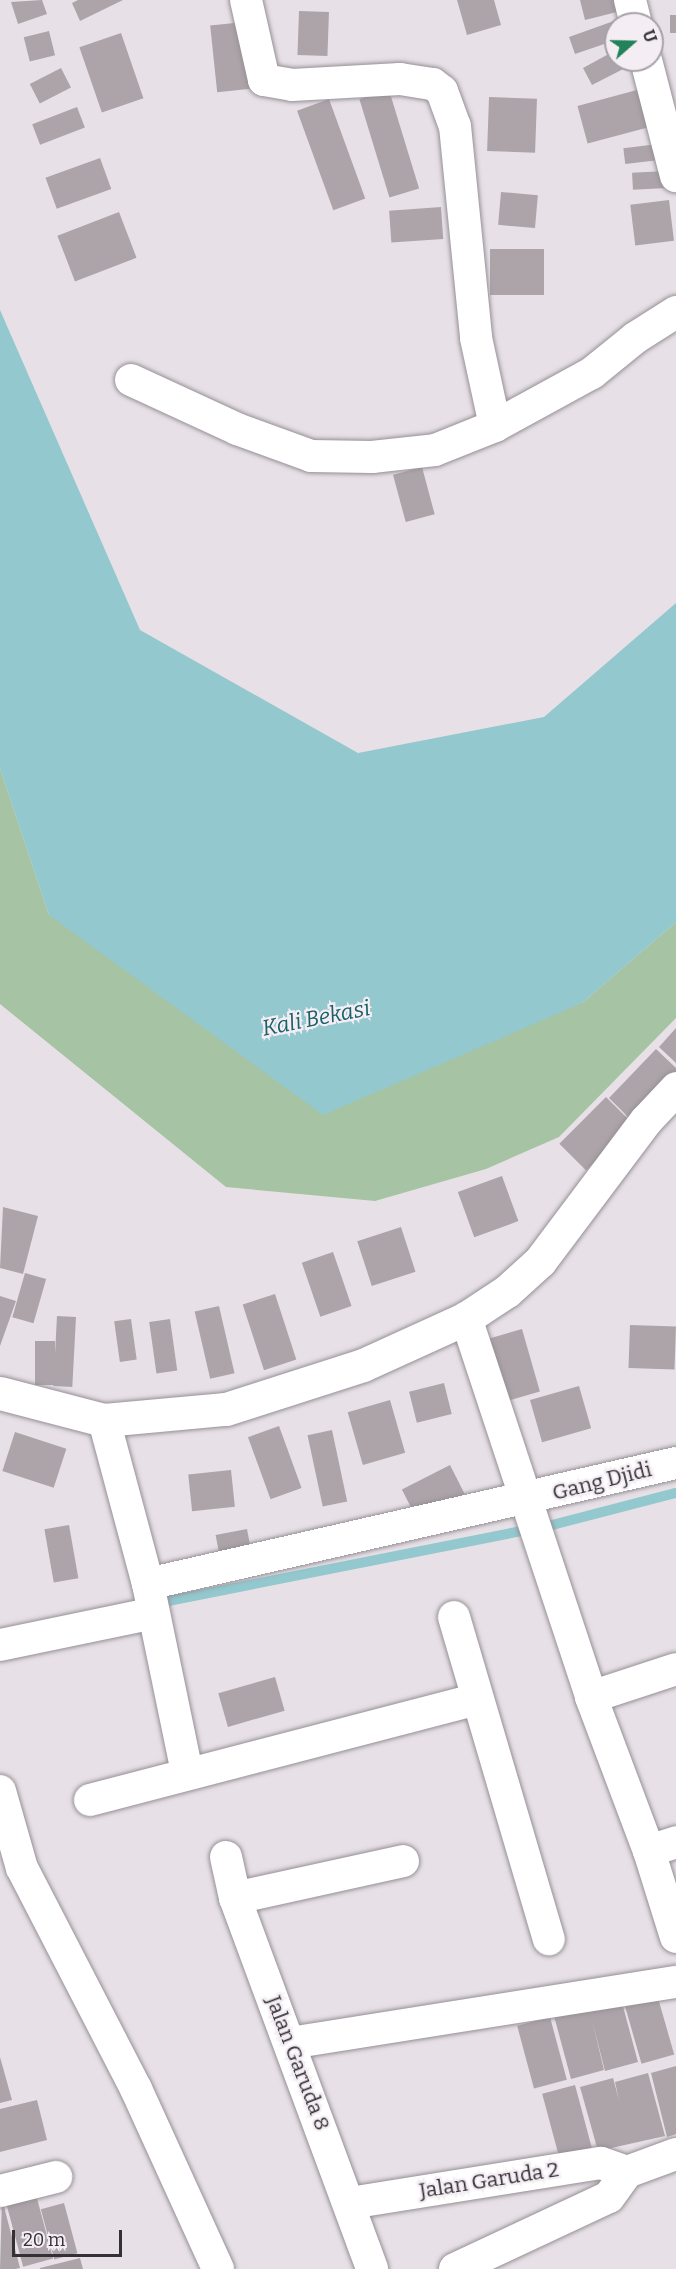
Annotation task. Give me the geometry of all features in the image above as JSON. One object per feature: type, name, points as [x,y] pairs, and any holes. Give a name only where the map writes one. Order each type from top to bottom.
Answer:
[{"type":"street","points":[[246,0],[264,80],[292,85],[400,78],[432,84],[442,91],[455,126],[477,338],[495,426]]},
{"type":"street","points":[[649,72],[676,176]]},
{"type":"street","points":[[131,380],[237,429],[311,456],[372,457],[435,450],[495,426],[592,373],[635,338],[676,312]]},
{"type":"street","points":[[0,1393],[104,1420],[226,1409],[363,1365],[466,1318],[507,1291],[540,1261],[646,1120],[676,1088]]},
{"type":"street","points":[[466,1318],[529,1499],[591,1697],[663,1847],[676,1937]]},
{"type":"street","points":[[104,1420],[151,1599],[187,1773]]},
{"type":"street","name":"Gang Djidi","points":[[0,1645],[151,1599],[529,1499],[676,1463]]},
{"type":"street","points":[[454,1617],[549,1939]]},
{"type":"street","points":[[591,1697],[676,1669]]},
{"type":"street","points":[[90,1800],[187,1773],[477,1700]]},
{"type":"street","points":[[0,1791],[11,1872],[131,2078],[218,2269]]},
{"type":"street","name":"Jalan Garuda 8","points":[[226,1857],[235,1898],[350,2203],[372,2269]]},
{"type":"street","points":[[235,1898],[403,1861]]},
{"type":"street","points":[[290,2043],[676,1982]]},
{"type":"street","points":[[455,2269],[609,2197],[627,2172],[676,2154]]},
{"type":"street","name":"Jalan Garuda 2","points":[[350,2203],[601,2163],[627,2172]]},
{"type":"street","points":[[0,2191],[56,2177]]},
{"type":"green space","points":[[0,768],[49,915],[582,1003],[676,922],[676,1018],[559,1137],[486,1169],[375,1201],[226,1187],[0,1004]]},
{"type":"water","name":"Kali Bekasi","points":[[0,310],[140,630],[358,753],[544,717],[676,603],[676,922],[582,1003],[323,1115],[49,915],[0,768]]},
{"type":"building","points":[[42,0],[47,14],[18,24],[11,2]]},
{"type":"building","points":[[78,0],[123,0],[80,21],[72,3]]},
{"type":"building","points":[[457,0],[494,0],[501,25],[467,35]]},
{"type":"building","points":[[580,0],[622,0],[625,10],[604,12],[604,15],[585,20]]},
{"type":"building","points":[[299,11],[329,12],[327,56],[297,55]]},
{"type":"building","points":[[670,15],[676,15],[676,33],[670,33]]},
{"type":"building","points":[[244,22],[251,89],[217,92],[210,26]]},
{"type":"building","points":[[604,24],[604,44],[575,54],[569,37]]},
{"type":"building","points":[[49,31],[55,55],[30,62],[24,37]]},
{"type":"building","points":[[121,33],[143,98],[102,113],[79,47]]},
{"type":"building","points":[[604,57],[604,72],[617,72],[592,85],[583,68]]},
{"type":"building","points":[[61,68],[71,88],[40,103],[30,84]]},
{"type":"building","points":[[648,87],[658,125],[588,144],[577,106]]},
{"type":"building","points":[[389,90],[419,188],[389,198],[359,99]]},
{"type":"building","points":[[489,97],[537,99],[535,153],[487,151]]},
{"type":"building","points":[[329,99],[365,199],[333,210],[297,111]]},
{"type":"building","points":[[77,107],[85,128],[40,145],[32,124]]},
{"type":"building","points":[[666,143],[668,159],[625,164],[623,148]]},
{"type":"building","points":[[100,158],[111,189],[57,209],[45,178]]},
{"type":"building","points":[[666,171],[667,188],[633,190],[632,173]]},
{"type":"building","points":[[501,192],[538,195],[535,228],[498,225]]},
{"type":"building","points":[[669,200],[674,241],[635,245],[630,205]]},
{"type":"building","points":[[441,207],[443,239],[391,243],[389,211]]},
{"type":"building","points":[[119,212],[137,258],[75,281],[57,236]]},
{"type":"building","points":[[490,249],[544,249],[544,295],[490,295]]},
{"type":"building","points":[[422,467],[435,514],[406,522],[393,475]]},
{"type":"building","points":[[676,1028],[676,1063],[659,1047]]},
{"type":"building","points":[[656,1049],[676,1068],[676,1077],[633,1122],[609,1098]]},
{"type":"building","points":[[606,1097],[633,1124],[586,1171],[559,1144]]},
{"type":"building","points":[[502,1176],[518,1221],[474,1237],[458,1192]]},
{"type":"building","points":[[3,1207],[38,1216],[23,1274],[0,1268]]},
{"type":"building","points":[[401,1227],[416,1272],[372,1286],[357,1241]]},
{"type":"building","points":[[333,1252],[352,1306],[320,1317],[302,1263]]},
{"type":"building","points":[[25,1273],[46,1279],[33,1323],[12,1317]]},
{"type":"building","points":[[275,1294],[296,1360],[264,1370],[243,1305]]},
{"type":"building","points":[[0,1296],[16,1301],[0,1346]]},
{"type":"building","points":[[219,1306],[235,1373],[210,1379],[195,1312]]},
{"type":"building","points":[[57,1316],[76,1317],[72,1387],[53,1386]]},
{"type":"building","points":[[131,1319],[137,1360],[120,1362],[114,1321]]},
{"type":"building","points":[[170,1319],[177,1370],[156,1373],[149,1322]]},
{"type":"building","points":[[630,1325],[676,1327],[674,1370],[628,1368]]},
{"type":"building","points":[[522,1329],[540,1391],[498,1404],[480,1341]]},
{"type":"building","points":[[35,1341],[55,1341],[55,1385],[35,1385]]},
{"type":"building","points":[[444,1383],[452,1414],[417,1423],[409,1392]]},
{"type":"building","points":[[579,1386],[591,1428],[542,1442],[530,1400]]},
{"type":"building","points":[[390,1400],[405,1453],[363,1465],[348,1412]]},
{"type":"building","points":[[279,1426],[302,1488],[271,1499],[248,1437]]},
{"type":"building","points":[[332,1430],[347,1501],[323,1507],[308,1435]]},
{"type":"building","points":[[15,1432],[66,1449],[54,1488],[2,1471]]},
{"type":"building","points":[[450,1465],[465,1494],[417,1519],[402,1490]]},
{"type":"building","points":[[231,1470],[235,1507],[192,1511],[188,1474]]},
{"type":"building","points":[[69,1525],[78,1578],[54,1583],[44,1529]]},
{"type":"building","points":[[247,1529],[252,1555],[221,1561],[216,1535]]},
{"type":"building","points":[[275,1677],[285,1711],[228,1727],[218,1693]]},
{"type":"building","points":[[656,1991],[674,2054],[642,2064],[623,2000]]},
{"type":"building","points":[[621,1999],[638,2062],[605,2071],[592,2020],[604,2070],[571,2079],[554,2016]]},
{"type":"building","points":[[550,2017],[567,2080],[534,2089],[517,2026]]},
{"type":"building","points":[[0,2057],[12,2100],[0,2103]]},
{"type":"building","points":[[676,2066],[676,2134],[667,2137],[651,2073]]},
{"type":"building","points":[[648,2073],[665,2136],[598,2151],[580,2087],[613,2078],[619,2100],[615,2082]]},
{"type":"building","points":[[575,2085],[592,2148],[559,2157],[542,2094]]},
{"type":"building","points":[[37,2100],[47,2140],[0,2152],[0,2109]]},
{"type":"building","points":[[35,2191],[53,2259],[23,2267],[5,2199]]},
{"type":"building","points":[[2,2199],[20,2268],[0,2269]]},
{"type":"building","points":[[64,2203],[77,2253],[54,2259],[41,2209]]},
{"type":"building","points":[[80,2258],[83,2269],[40,2269],[40,2268]]},
{"type":"waterway","points":[[153,1604],[552,1525],[676,1493]]}]
